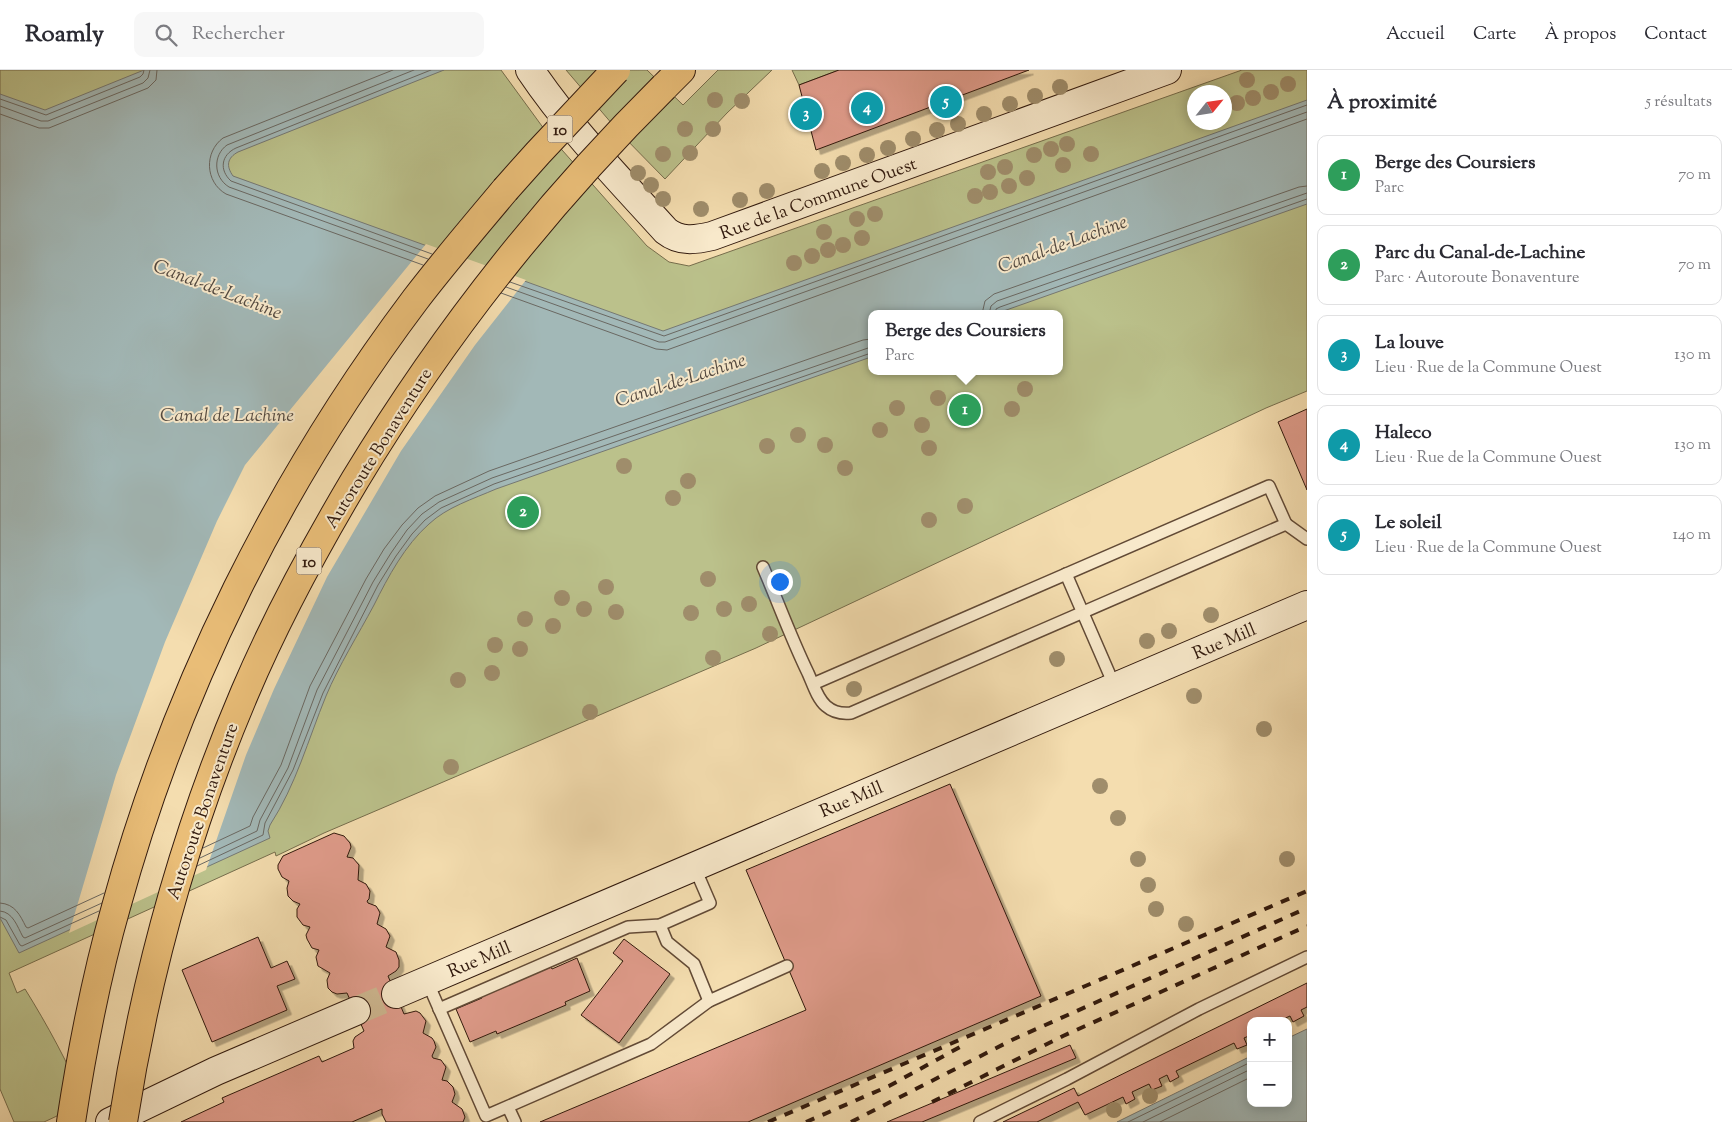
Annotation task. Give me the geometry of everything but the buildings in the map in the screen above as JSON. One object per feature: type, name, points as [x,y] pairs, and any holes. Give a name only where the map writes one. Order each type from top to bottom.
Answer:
[{"type":"highway","name":"10","points":[[71,1122],[101,964],[133,849],[164,759],[194,684],[210,645],[248,566],[318,443],[416,298],[531,160],[616,70]]},
{"type":"highway","name":"Autoroute Bonaventure","points":[[133,1118],[130,1078],[161,934],[185,852],[212,772],[233,720],[298,580],[342,502],[398,412],[466,314],[509,257],[562,195],[672,78]]},
{"type":"street","name":"Rue de la Commune Ouest","points":[[530,70],[566,119],[666,231],[677,238],[693,240],[712,236],[1167,70]]},
{"type":"street","name":"Rue Mill","points":[[396,994],[1307,605]]},
{"type":"street","points":[[110,1122],[133,1118],[216,1072],[356,1011]]},
{"type":"lane","points":[[813,684],[1269,486],[1286,524],[1307,539]]},
{"type":"lane","points":[[763,567],[789,633],[819,697],[827,707],[839,713],[851,713],[1286,524]]},
{"type":"lane","points":[[1066,574],[1115,688]]},
{"type":"lane","points":[[439,1008],[628,927],[660,925],[710,902],[694,866]]},
{"type":"lane","points":[[660,925],[667,942],[694,964],[708,1001]]},
{"type":"lane","points":[[980,1122],[1067,1080],[1199,1009],[1307,957]]},
{"type":"lane","points":[[427,981],[486,1116],[651,1044],[708,1001],[787,966]]},
{"type":"lane","points":[[508,1107],[515,1122]]},
{"type":"green space","points":[[0,70],[501,70],[547,133],[647,246],[669,262],[689,266],[1187,89],[1187,130],[1232,130],[1232,85],[1200,85],[1242,70],[1307,70],[1307,391],[1266,408],[756,648],[324,833],[276,856],[275,852],[9,973],[17,993],[25,989],[42,1017],[65,1059],[85,1103],[44,1122],[14,1122],[0,1089]]},
{"type":"green space","points":[[566,70],[647,70],[683,105],[718,70],[772,70],[727,113],[665,179],[619,132]]},
{"type":"green space","points":[[792,70],[839,70],[799,85]]},
{"type":"water","name":"Canal de Lachine","points":[[144,70],[444,70],[238,152],[234,154],[229,162],[231,172],[233,176],[663,331],[1223,130],[1232,130],[1232,127],[1307,100],[1307,204],[1006,310],[868,310],[868,358],[496,489],[444,513],[420,532],[405,551],[343,661],[331,684],[287,794],[270,825],[268,831],[270,838],[19,953],[0,918],[0,94],[45,110]]},
{"type":"water","points":[[1307,1029],[1307,1122],[1117,1122],[1247,1058],[1247,1107],[1292,1107],[1292,1036]]},
{"type":"pier","points":[[426,244],[526,280],[475,345],[401,451],[327,577],[274,689],[246,755],[206,870],[69,933],[116,775],[165,642],[217,521],[245,465]]},
{"type":"tunnel","points":[[356,1011],[396,994]]},
{"type":"railway","points":[[768,1122],[1307,891]]},
{"type":"railway","points":[[851,1122],[1014,1039],[1307,908]]},
{"type":"railway","points":[[932,1102],[1063,1036],[1307,926]]},
{"type":"railway","points":[[806,1122],[889,1086],[960,1047]]},
{"type":"place","name":"Le soleil","points":[[946,102]]},
{"type":"place","name":"Haleco","points":[[867,108]]},
{"type":"place","name":"La louve","points":[[806,114]]},
{"type":"place","name":"Berge des Coursiers","points":[[965,410]]},
{"type":"place","name":"Parc du Canal-de-Lachine","points":[[523,512]]},
{"type":"water label","name":"Canal-de-Lachine","points":[[1062,243]]},
{"type":"water label","name":"Canal-de-Lachine","points":[[218,288]]},
{"type":"water label","name":"Canal-de-Lachine","points":[[680,379]]}]
